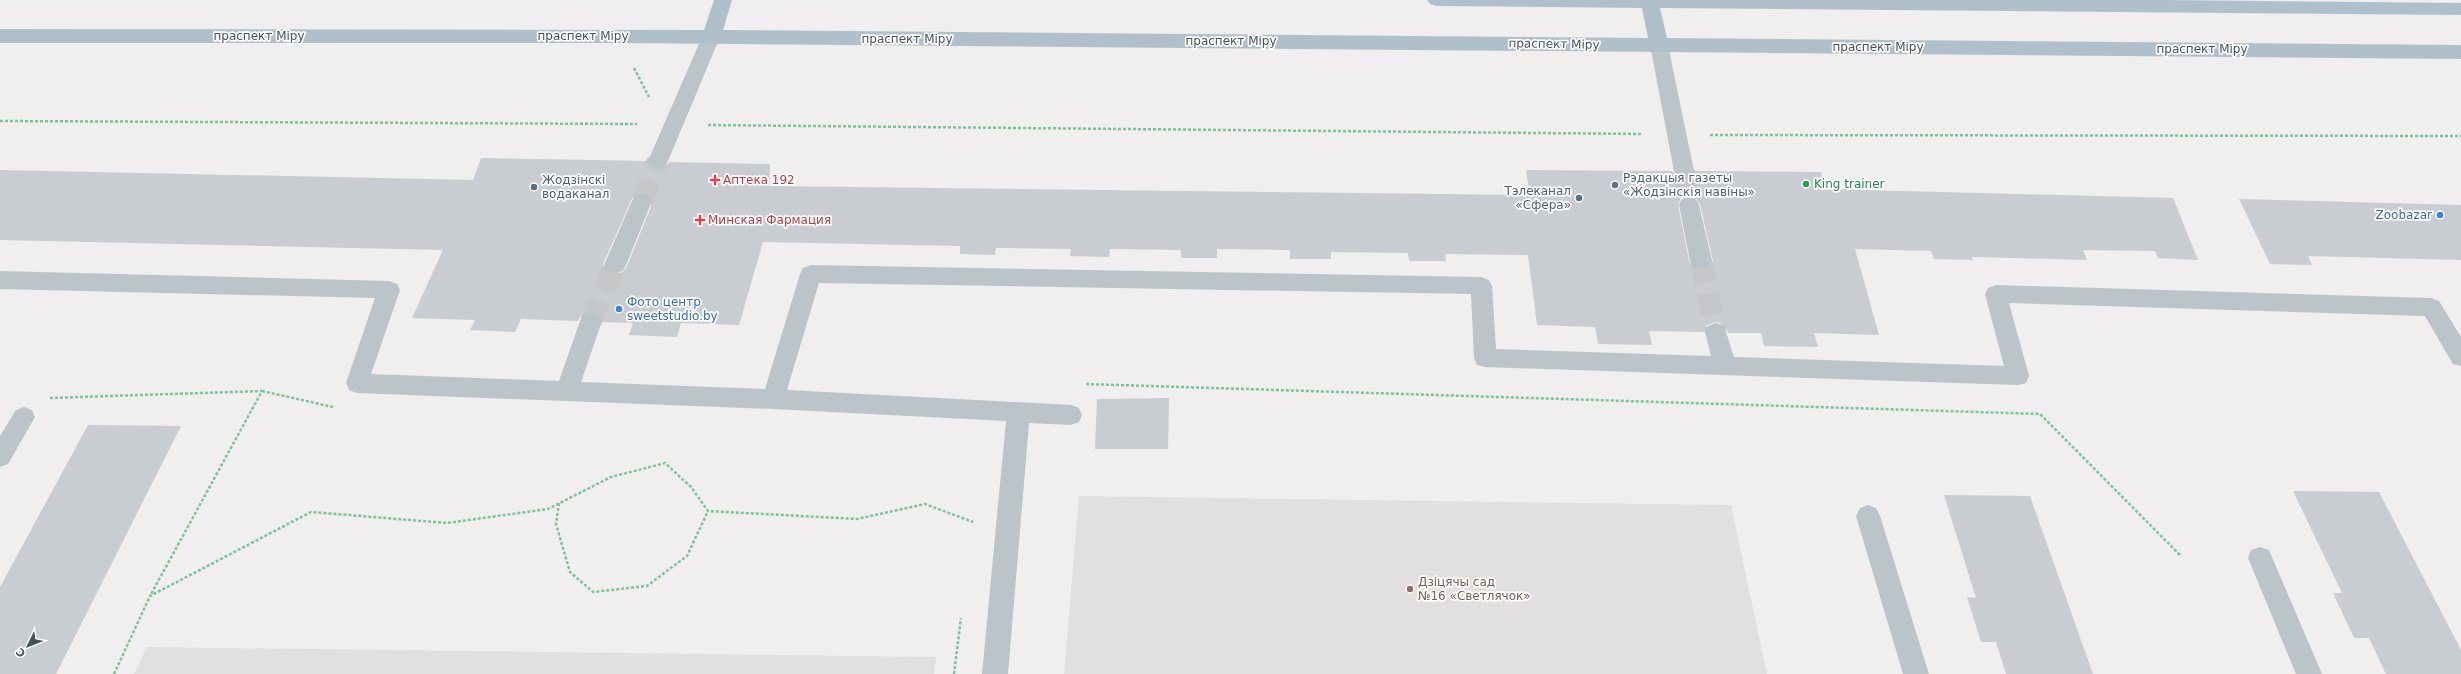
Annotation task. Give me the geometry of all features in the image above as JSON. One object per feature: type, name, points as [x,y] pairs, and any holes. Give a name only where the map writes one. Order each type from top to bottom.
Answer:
[{"type":"main road","points":[[711,37],[723,0]]},
{"type":"main road","points":[[1436,0],[2461,9]]},
{"type":"main road","points":[[1650,3],[1659,45]]},
{"type":"main road","name":"праспект Міру","points":[[0,36],[711,37],[2461,52]]},
{"type":"lane","points":[[658,161],[672,125],[711,37]]},
{"type":"lane","points":[[1659,45],[1684,171]]},
{"type":"lane","points":[[615,265],[642,201]]},
{"type":"lane","points":[[1689,205],[1701,261]]},
{"type":"lane","points":[[773,400],[811,274],[1481,286],[1485,358],[2018,376],[1996,294],[2431,307],[2461,357]]},
{"type":"lane","points":[[0,280],[389,290],[357,383],[773,400],[1071,415]]},
{"type":"lane","points":[[567,391],[591,321]]},
{"type":"lane","points":[[1716,332],[1725,366]]},
{"type":"lane","points":[[995,674],[1018,412]]},
{"type":"lane","points":[[0,457],[24,417]]},
{"type":"lane","points":[[1868,516],[1916,674]]},
{"type":"lane","points":[[2260,558],[2309,674]]},
{"type":"path","points":[[0,121],[672,125],[1676,134],[2461,136]]},
{"type":"path","points":[[1083,384],[2040,414],[2181,556]]},
{"type":"path","points":[[48,398],[262,391],[150,596],[114,674]]},
{"type":"path","points":[[150,596],[311,512],[447,523],[548,509],[611,477],[665,462],[691,487],[708,511]]},
{"type":"path","points":[[559,503],[556,524],[570,572],[593,592],[647,586],[687,556],[708,511]]},
{"type":"path","points":[[708,511],[857,518],[925,504],[973,522],[972,530]]},
{"type":"path","points":[[954,674],[962,613]]},
{"type":"shaded area","name":"Дзіцячы сад №16 «Светлячок»","points":[[1079,496],[1731,505],[1767,674],[1064,674]]},
{"type":"shaded area","points":[[147,647],[936,657],[934,674],[134,674]]},
{"type":"building","points":[[481,158],[647,161],[650,167],[657,170],[666,167],[669,162],[770,164],[769,186],[1530,195],[1526,170],[1672,171],[1676,177],[1683,180],[1692,177],[1695,171],[1821,172],[1826,189],[2173,198],[2198,260],[2158,258],[2155,251],[2083,250],[2087,260],[1972,257],[1973,260],[1934,259],[1931,251],[1855,249],[1879,335],[1814,333],[1818,347],[1764,346],[1761,333],[1728,333],[1725,325],[1717,322],[1707,325],[1704,332],[1649,331],[1652,345],[1598,344],[1595,327],[1537,325],[1528,255],[1445,254],[1446,261],[1409,261],[1408,253],[1331,252],[1331,259],[1290,259],[1290,250],[1217,249],[1217,258],[1181,258],[1181,250],[1110,249],[1109,257],[1070,256],[1071,249],[996,248],[995,255],[960,254],[960,246],[763,242],[739,325],[681,323],[677,337],[629,335],[633,323],[603,322],[600,314],[592,311],[582,314],[578,321],[521,319],[515,332],[470,330],[475,320],[412,318],[443,250],[0,240],[0,170],[473,180]],"holes":[[[642,192],[650,194],[653,202],[627,266],[623,272],[615,274],[607,272],[603,264],[634,194]],[[1689,196],[1696,198],[1700,204],[1713,261],[1709,268],[1701,270],[1694,268],[1689,261],[1678,205],[1681,198]]]},
{"type":"building","points":[[2239,199],[2461,205],[2461,260],[2308,256],[2312,265],[2270,264]]},
{"type":"building","points":[[1169,398],[1168,449],[1095,449],[1097,399]]},
{"type":"building","points":[[88,425],[181,426],[56,674],[0,674],[0,587]]},
{"type":"building","points":[[2293,491],[2379,492],[2461,650],[2461,674],[2386,674],[2369,638],[2354,638],[2333,593],[2342,593]]},
{"type":"building","points":[[1944,495],[2030,496],[2093,674],[2006,674],[1996,642],[1981,642],[1967,597],[1976,598]]},
{"type":"tunnel","points":[[642,201],[658,161]]},
{"type":"tunnel","points":[[1684,171],[1689,205]]},
{"type":"tunnel","points":[[1701,261],[1716,332]]},
{"type":"tunnel","points":[[591,321],[615,265]]},
{"type":"place","name":"Аптека 192","points":[[715,180]]},
{"type":"place","name":"King trainer","points":[[1806,184]]},
{"type":"place","name":"Рэдакцыя газеты «Жодзінскія навіны»","points":[[1615,185]]},
{"type":"place","name":"Жодзінскі водаканал","points":[[534,187]]},
{"type":"place","name":"Тэлеканал «Сфера»","points":[[1579,198]]},
{"type":"place","name":"Zoobazar","points":[[2440,215]]},
{"type":"place","name":"Минская Фармация","points":[[700,220]]},
{"type":"place","name":"Фото центр sweetstudio.by","points":[[619,309]]},
{"type":"place","name":"Дзіцячы сад №16 «Светлячок»","points":[[1410,589]]}]
